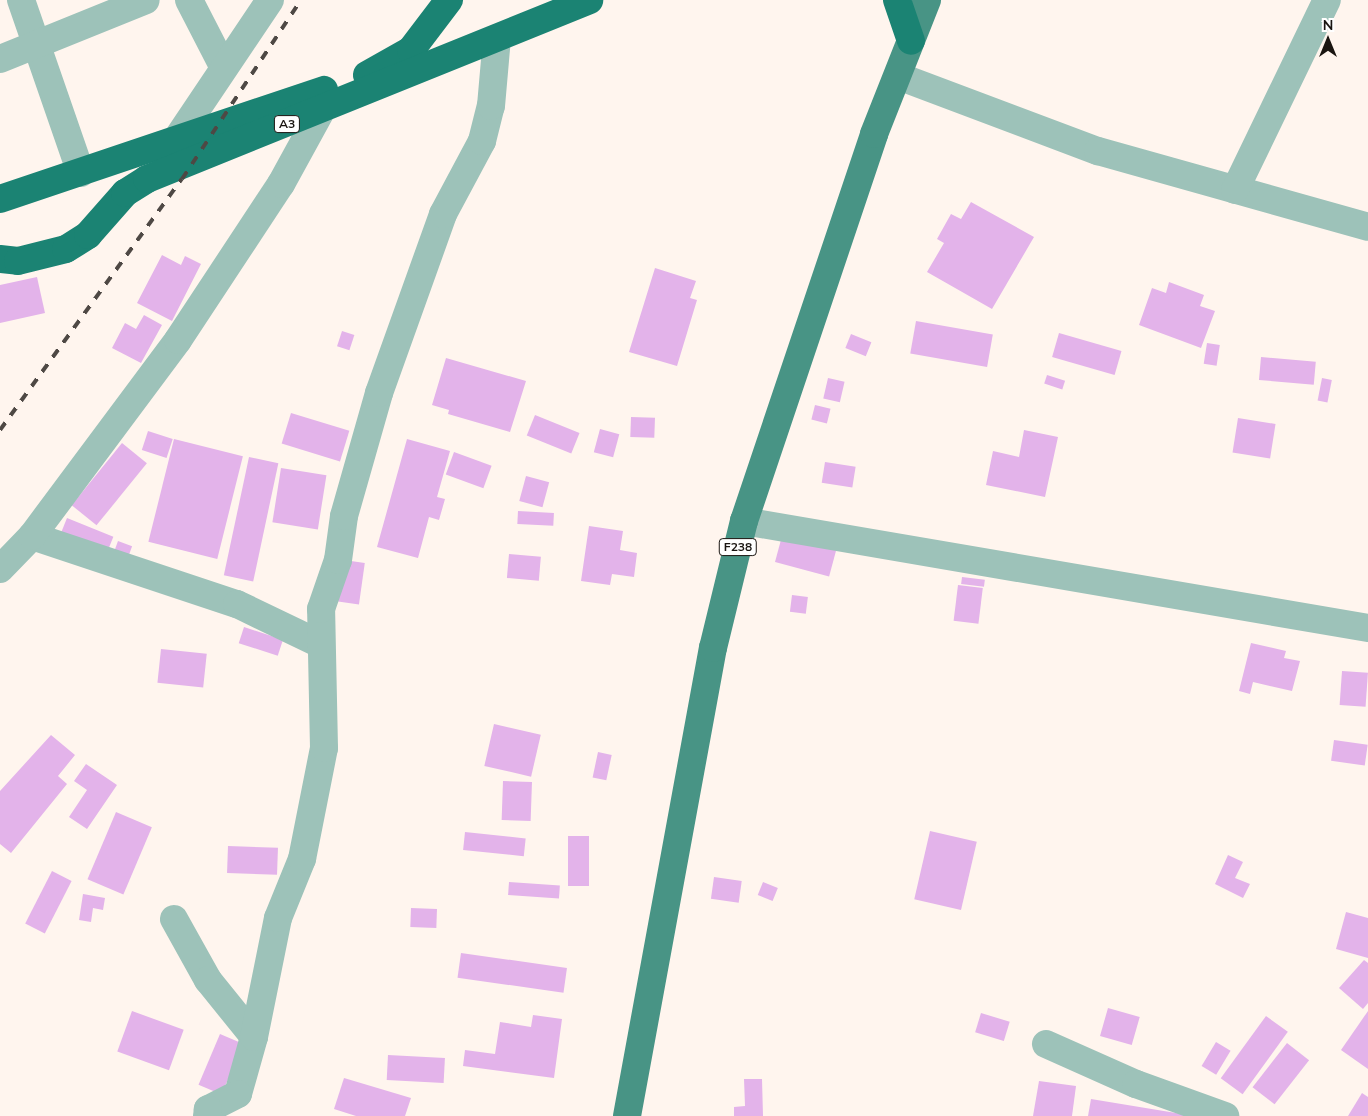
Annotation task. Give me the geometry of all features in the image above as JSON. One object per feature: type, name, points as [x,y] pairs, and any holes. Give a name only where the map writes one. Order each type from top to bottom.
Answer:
[{"type":"highway","name":"A3","points":[[0,198],[174,143],[376,72],[411,50],[449,0]]},
{"type":"highway","name":"A3","points":[[0,260],[26,260],[66,249],[88,234],[125,193],[147,180],[589,0]]},
{"type":"highway","points":[[897,0],[911,41]]},
{"type":"main road","name":"F238","points":[[627,1116],[713,648],[744,521],[898,76],[927,0]]},
{"type":"street","points":[[21,0],[81,173]]},
{"type":"street","points":[[0,59],[37,46],[146,0]]},
{"type":"street","points":[[189,0],[224,68]]},
{"type":"street","points":[[174,143],[270,0]]},
{"type":"street","points":[[1234,190],[1327,0]]},
{"type":"street","points":[[215,1114],[238,1094],[254,1037],[278,918],[302,859],[324,748],[320,644],[321,609],[338,560],[344,516],[379,393],[443,214],[482,141],[491,106],[497,38]]},
{"type":"street","points":[[898,76],[1098,151],[1368,227]]},
{"type":"street","points":[[0,569],[32,536],[178,340],[281,184],[321,110]]},
{"type":"street","points":[[744,521],[1368,628]]},
{"type":"street","points":[[32,536],[237,604],[320,644]]},
{"type":"street","points":[[174,919],[208,980],[254,1037]]},
{"type":"street","points":[[1046,1044],[1136,1084],[1225,1116]]},
{"type":"building","points":[[971,202],[1034,237],[992,309],[927,272],[944,243],[937,239],[951,214],[961,219]]},
{"type":"building","points":[[162,255],[181,265],[185,256],[201,264],[172,321],[137,303]]},
{"type":"building","points":[[655,268],[696,281],[690,298],[697,300],[677,366],[629,352]]},
{"type":"building","points":[[37,277],[45,313],[0,323],[0,285]]},
{"type":"building","points":[[1169,282],[1204,295],[1200,306],[1215,311],[1201,348],[1139,325],[1152,288],[1166,293]]},
{"type":"building","points":[[144,315],[162,325],[141,363],[112,348],[125,323],[136,329]]},
{"type":"building","points":[[916,321],[993,335],[987,367],[910,353]]},
{"type":"building","points":[[342,331],[354,335],[349,350],[337,346]]},
{"type":"building","points":[[1059,333],[1121,351],[1115,375],[1052,357]]},
{"type":"building","points":[[851,334],[871,342],[866,356],[845,348]]},
{"type":"building","points":[[1207,343],[1220,345],[1217,366],[1204,364]]},
{"type":"building","points":[[1261,357],[1316,362],[1314,385],[1259,380]]},
{"type":"building","points":[[446,358],[526,381],[510,432],[448,414],[449,410],[432,405]]},
{"type":"building","points":[[1047,375],[1065,381],[1062,389],[1044,384]]},
{"type":"building","points":[[828,378],[845,382],[840,402],[823,398]]},
{"type":"building","points":[[1322,378],[1332,380],[1327,402],[1318,401]]},
{"type":"building","points":[[815,405],[831,409],[827,423],[811,420]]},
{"type":"building","points":[[291,413],[349,431],[340,461],[282,444]]},
{"type":"building","points":[[535,415],[580,433],[571,453],[527,435]]},
{"type":"building","points":[[631,417],[655,418],[654,438],[630,437]]},
{"type":"building","points":[[1238,418],[1276,424],[1270,459],[1233,453]]},
{"type":"building","points":[[600,429],[619,434],[613,457],[594,452]]},
{"type":"building","points":[[1024,430],[1058,437],[1045,497],[986,485],[993,451],[1019,457]]},
{"type":"building","points":[[148,431],[173,439],[167,458],[142,450]]},
{"type":"building","points":[[174,439],[243,456],[217,559],[148,542]]},
{"type":"building","points":[[407,439],[450,451],[437,497],[445,499],[439,520],[429,517],[418,558],[377,547]]},
{"type":"building","points":[[122,443],[147,463],[97,525],[72,505]]},
{"type":"building","points":[[454,452],[492,466],[483,488],[446,475]]},
{"type":"building","points":[[249,457],[278,463],[253,582],[224,575]]},
{"type":"building","points":[[825,462],[856,467],[852,488],[822,483]]},
{"type":"building","points":[[281,468],[326,475],[318,530],[272,522]]},
{"type":"building","points":[[526,476],[549,482],[542,507],[519,501]]},
{"type":"building","points":[[518,511],[554,513],[553,526],[517,524]]},
{"type":"building","points":[[67,518],[113,537],[108,551],[61,532]]},
{"type":"building","points":[[589,526],[623,531],[620,550],[637,553],[634,577],[612,574],[610,585],[581,581]]},
{"type":"building","points":[[782,536],[836,550],[829,577],[775,562]]},
{"type":"building","points":[[118,541],[132,546],[127,560],[113,555]]},
{"type":"building","points":[[509,554],[541,557],[539,581],[507,578]]},
{"type":"building","points":[[344,560],[365,563],[359,605],[338,602]]},
{"type":"building","points":[[962,577],[985,580],[984,587],[961,584]]},
{"type":"building","points":[[958,585],[983,588],[978,624],[954,621]]},
{"type":"building","points":[[792,595],[808,597],[806,614],[790,612]]},
{"type":"building","points":[[244,627],[283,640],[278,656],[239,643]]},
{"type":"building","points":[[1251,643],[1286,651],[1284,658],[1300,661],[1292,691],[1253,682],[1250,694],[1239,691]]},
{"type":"building","points":[[161,649],[207,654],[203,688],[157,683]]},
{"type":"building","points":[[1342,671],[1368,673],[1366,707],[1340,705]]},
{"type":"building","points":[[494,724],[541,735],[531,777],[484,766]]},
{"type":"building","points":[[51,735],[75,755],[58,776],[67,784],[11,853],[0,844],[0,791]]},
{"type":"building","points":[[1334,740],[1368,745],[1365,766],[1331,761]]},
{"type":"building","points":[[598,752],[612,755],[606,780],[593,777]]},
{"type":"building","points":[[86,764],[117,785],[87,829],[69,817],[87,790],[74,781]]},
{"type":"building","points":[[503,781],[532,782],[531,821],[502,820]]},
{"type":"building","points":[[116,812],[152,827],[123,894],[87,879]]},
{"type":"building","points":[[930,831],[977,842],[961,910],[914,899]]},
{"type":"building","points":[[465,832],[526,838],[524,856],[463,850]]},
{"type":"building","points":[[568,836],[589,836],[589,886],[568,886]]},
{"type":"building","points":[[228,846],[278,848],[277,875],[227,873]]},
{"type":"building","points":[[1228,855],[1243,862],[1235,878],[1250,884],[1243,898],[1215,884]]},
{"type":"building","points":[[52,871],[72,881],[45,934],[25,924]]},
{"type":"building","points":[[714,877],[742,881],[739,903],[711,899]]},
{"type":"building","points":[[509,882],[560,886],[559,899],[508,895]]},
{"type":"building","points":[[763,882],[778,888],[773,901],[758,895]]},
{"type":"building","points":[[83,894],[105,898],[103,910],[93,908],[91,922],[79,920]]},
{"type":"building","points":[[411,908],[437,909],[436,928],[410,927]]},
{"type":"building","points":[[1346,912],[1368,918],[1368,958],[1336,949]]},
{"type":"building","points":[[461,953],[567,968],[563,993],[458,978]]},
{"type":"building","points":[[1364,960],[1368,963],[1368,1003],[1363,1009],[1339,988]]},
{"type":"building","points":[[1108,1008],[1140,1017],[1132,1045],[1100,1036]]},
{"type":"building","points":[[132,1011],[184,1030],[169,1070],[117,1051]]},
{"type":"building","points":[[1368,1011],[1368,1069],[1341,1050]]},
{"type":"building","points":[[981,1013],[1010,1022],[1004,1041],[975,1032]]},
{"type":"building","points":[[533,1015],[562,1019],[554,1078],[463,1066],[465,1050],[495,1054],[500,1022],[531,1027]]},
{"type":"building","points":[[1266,1016],[1288,1032],[1243,1094],[1221,1078]]},
{"type":"building","points":[[220,1034],[243,1044],[222,1094],[199,1085]]},
{"type":"building","points":[[1216,1042],[1231,1051],[1216,1075],[1202,1066]]},
{"type":"building","points":[[1287,1043],[1309,1060],[1275,1104],[1253,1087]]},
{"type":"building","points":[[388,1055],[445,1058],[444,1083],[387,1080]]},
{"type":"building","points":[[344,1078],[411,1098],[405,1116],[356,1116],[334,1109]]},
{"type":"building","points":[[744,1079],[762,1079],[763,1116],[734,1116],[734,1107],[745,1106]]},
{"type":"building","points":[[1039,1081],[1076,1086],[1072,1116],[1033,1116]]},
{"type":"building","points":[[1362,1093],[1368,1097],[1368,1116],[1348,1116]]},
{"type":"building","points":[[1091,1099],[1188,1115],[1188,1116],[1088,1116]]},
{"type":"railway","points":[[0,430],[182,179],[301,0]]}]
